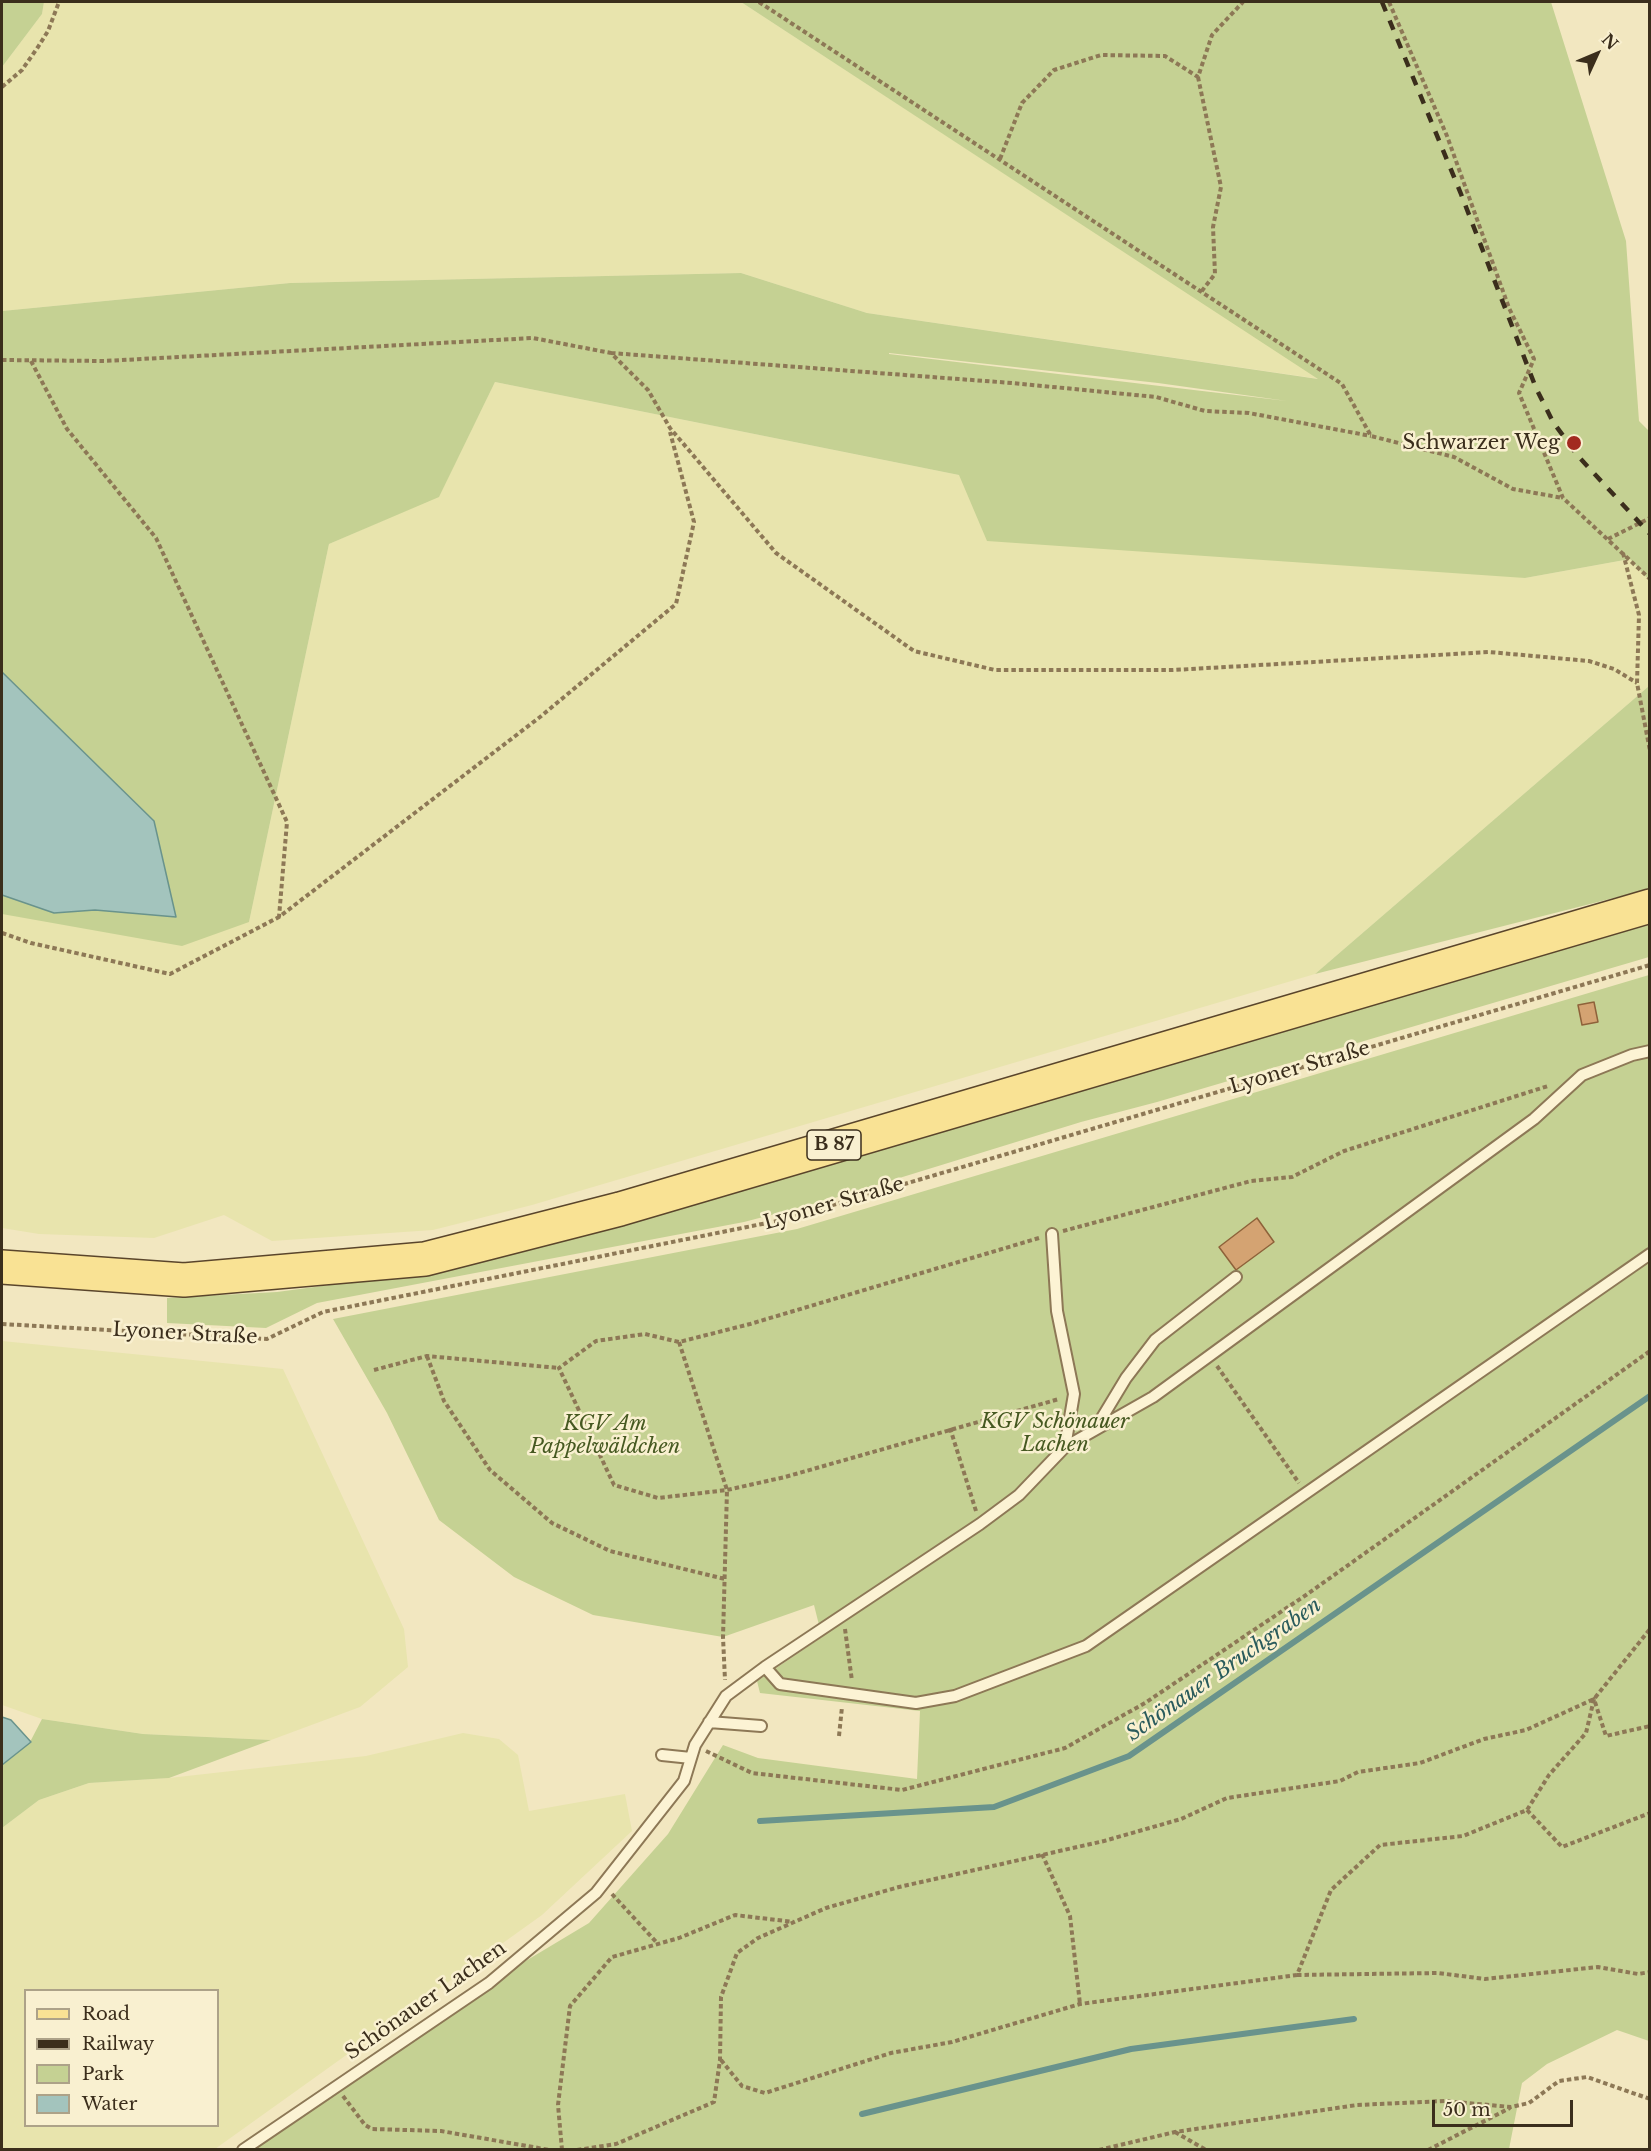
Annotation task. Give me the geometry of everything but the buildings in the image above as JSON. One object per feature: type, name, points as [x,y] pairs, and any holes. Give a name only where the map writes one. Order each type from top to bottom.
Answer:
[{"type":"main road","name":"B 87","points":[[2,1267],[184,1280],[425,1259],[620,1209],[1650,906]]},
{"type":"lane","points":[[1582,1075],[1632,1055],[1650,1051]]},
{"type":"lane","name":"Schönauer Lachen","points":[[243,2150],[489,1983],[603,1884],[684,1781],[695,1745],[726,1696],[765,1667],[980,1524],[1019,1495],[1065,1447],[1153,1397],[1534,1119],[1582,1075]]},
{"type":"lane","points":[[1052,1234],[1057,1311],[1074,1394],[1065,1447]]},
{"type":"lane","points":[[765,1667],[780,1684],[916,1703],[955,1696],[1086,1646],[1650,1254]]},
{"type":"lane","points":[[1095,1428],[1126,1378],[1155,1340],[1236,1277]]},
{"type":"lane","points":[[709,1722],[761,1726]]},
{"type":"lane","points":[[662,1755],[691,1758]]},
{"type":"path","points":[[2,87],[22,70],[38,47],[48,30],[59,2]]},
{"type":"path","points":[[759,2],[1342,384],[1371,436]]},
{"type":"path","points":[[1201,292],[1215,274],[1213,227],[1221,187],[1198,77],[1212,35],[1243,2]]},
{"type":"path","points":[[1389,2],[1447,136],[1509,308],[1534,359],[1519,393],[1563,498],[1650,579]]},
{"type":"path","points":[[1000,159],[1022,103],[1054,70],[1101,55],[1165,56],[1198,77]]},
{"type":"path","points":[[2,360],[104,361],[533,338],[611,353],[1012,382],[1156,397],[1205,411],[1250,413],[1371,436],[1454,457],[1513,489],[1563,498]]},
{"type":"path","points":[[611,353],[648,390],[669,428],[776,553],[914,651],[995,670],[1173,670],[1489,652],[1589,661],[1614,669],[1637,683]]},
{"type":"path","points":[[31,361],[67,429],[156,538],[287,822],[279,917]]},
{"type":"path","points":[[2,933],[31,943],[170,974],[279,917],[540,717],[676,604],[694,522],[669,428]]},
{"type":"path","points":[[1608,539],[1650,518]]},
{"type":"path","points":[[1623,553],[1639,615],[1637,683],[1650,751]]},
{"type":"path","name":"Lyoner Straße","points":[[2,1324],[267,1339],[323,1312],[782,1220],[1650,965]]},
{"type":"path","points":[[374,1370],[427,1356],[559,1368],[596,1341],[645,1334],[679,1342],[750,1324],[1052,1234],[1251,1181],[1292,1177],[1344,1151],[1582,1075]]},
{"type":"path","points":[[679,1342],[727,1490],[723,1638],[726,1696]]},
{"type":"path","points":[[695,1745],[752,1773],[902,1790],[1065,1748],[1145,1703],[1296,1602],[1650,1351]]},
{"type":"path","points":[[427,1356],[444,1401],[490,1470],[552,1523],[610,1551],[725,1579]]},
{"type":"path","points":[[559,1368],[614,1485],[658,1498],[727,1490],[785,1477],[1074,1394]]},
{"type":"path","points":[[1220,1371],[1306,1493]]},
{"type":"path","points":[[950,1428],[980,1524]]},
{"type":"path","points":[[839,1736],[842,1702],[852,1687],[842,1617]]},
{"type":"path","points":[[1297,1975],[1331,1890],[1380,1845],[1463,1836],[1527,1810],[1549,1775],[1586,1733],[1594,1699],[1650,1629]]},
{"type":"path","points":[[1594,1699],[1606,1736],[1650,1726]]},
{"type":"path","points":[[577,2150],[616,2144],[714,2102],[720,2060],[721,1997],[737,1953],[758,1938],[794,1922],[826,1908],[899,1887],[1181,1819],[1227,1798],[1340,1781],[1358,1772],[1420,1763],[1484,1739],[1526,1730],[1594,1699]]},
{"type":"path","points":[[1527,1810],[1562,1847],[1650,1813]]},
{"type":"path","points":[[1042,1854],[1070,1916],[1080,2004]]},
{"type":"path","points":[[603,1884],[658,1944]]},
{"type":"path","points":[[562,2150],[558,2105],[570,2006],[612,1958],[658,1944],[735,1915],[794,1922]]},
{"type":"path","points":[[720,2060],[742,2086],[765,2093],[891,2053],[952,2042],[1080,2004],[1297,1975],[1438,1973],[1485,1979],[1598,1967],[1638,1974],[1650,1972]]},
{"type":"path","points":[[1428,2150],[1511,2107],[1529,2103],[1559,2081],[1587,2077],[1650,2099]]},
{"type":"path","points":[[334,2088],[365,2125],[372,2129],[441,2131],[550,2150]]},
{"type":"path","points":[[1099,2150],[1175,2132],[1388,2103],[1445,2101],[1511,2107]]},
{"type":"path","points":[[1175,2132],[1206,2150]]},
{"type":"shaded area","points":[[44,2],[741,2],[1320,379],[867,313],[741,273],[290,283],[2,311],[2,67],[42,14]]},
{"type":"shaded area","points":[[495,382],[959,475],[1525,578],[1630,559],[1649,580],[1649,686],[1315,974],[532,1205],[433,1230],[272,1241],[224,1215],[154,1238],[39,1234],[2,1228],[2,914],[249,922],[329,544],[439,496]]},
{"type":"shaded area","points":[[2,1341],[283,1369],[404,1629],[408,1667],[360,1707],[271,1740],[143,1734],[42,1719],[2,1705]]},
{"type":"shaded area","points":[[463,1733],[499,1739],[518,1755],[529,1811],[625,1794],[632,1831],[542,1915],[215,2149],[2,2150],[2,1828],[39,1800],[89,1783],[169,1778],[366,1756]]},
{"type":"green space","points":[[2,2],[44,2],[42,14],[2,67]]},
{"type":"green space","points":[[741,2],[1551,2],[1626,241],[1639,421],[1649,431],[1649,580],[1630,559],[1525,578],[987,541],[959,475],[495,382],[439,497],[329,544],[249,922],[182,946],[2,914],[2,895],[54,913],[95,910],[175,916],[154,821],[2,672],[2,311],[290,283],[741,273],[867,313],[1318,379]],"holes":[[[889,353],[1158,383],[1287,401]]]},
{"type":"green space","points":[[1649,686],[1649,889],[1315,974]]},
{"type":"green space","points":[[1649,920],[1649,957],[1157,1102],[1081,1122],[828,1200],[744,1222],[317,1303],[266,1328],[167,1323],[167,1298],[277,1292],[367,1280]]},
{"type":"green space","points":[[1649,975],[1649,2041],[1617,2030],[1547,2064],[1522,2083],[1509,2149],[251,2150],[489,1983],[589,1923],[668,1834],[723,1745],[758,1758],[917,1779],[920,1711],[760,1693],[757,1681],[822,1637],[814,1605],[723,1637],[593,1615],[514,1577],[439,1520],[387,1413],[333,1319],[797,1229]]},
{"type":"green space","points":[[42,1719],[143,1734],[271,1740],[169,1778],[89,1783],[39,1800],[2,1828],[2,1765],[30,1742]]},
{"type":"water","points":[[2,672],[154,821],[176,917],[95,910],[54,913],[2,895]]},
{"type":"water","points":[[2,1717],[11,1720],[31,1742],[2,1765]]},
{"type":"waterway","name":"Schönauer Bruchgraben","points":[[760,1821],[994,1807],[1129,1756],[1650,1396]]},
{"type":"waterway","points":[[862,2114],[1131,2049],[1354,2019]]},
{"type":"railway","points":[[1382,2],[1461,194],[1536,388],[1553,422],[1578,456],[1650,534]]},
{"type":"place","name":"Schwarzer Weg","points":[[1574,443]]},
{"type":"park label","name":"KGV Schönauer Lachen","points":[[1055,1434]]},
{"type":"park label","name":"KGV Am Pappelwäldchen","points":[[605,1436]]}]
